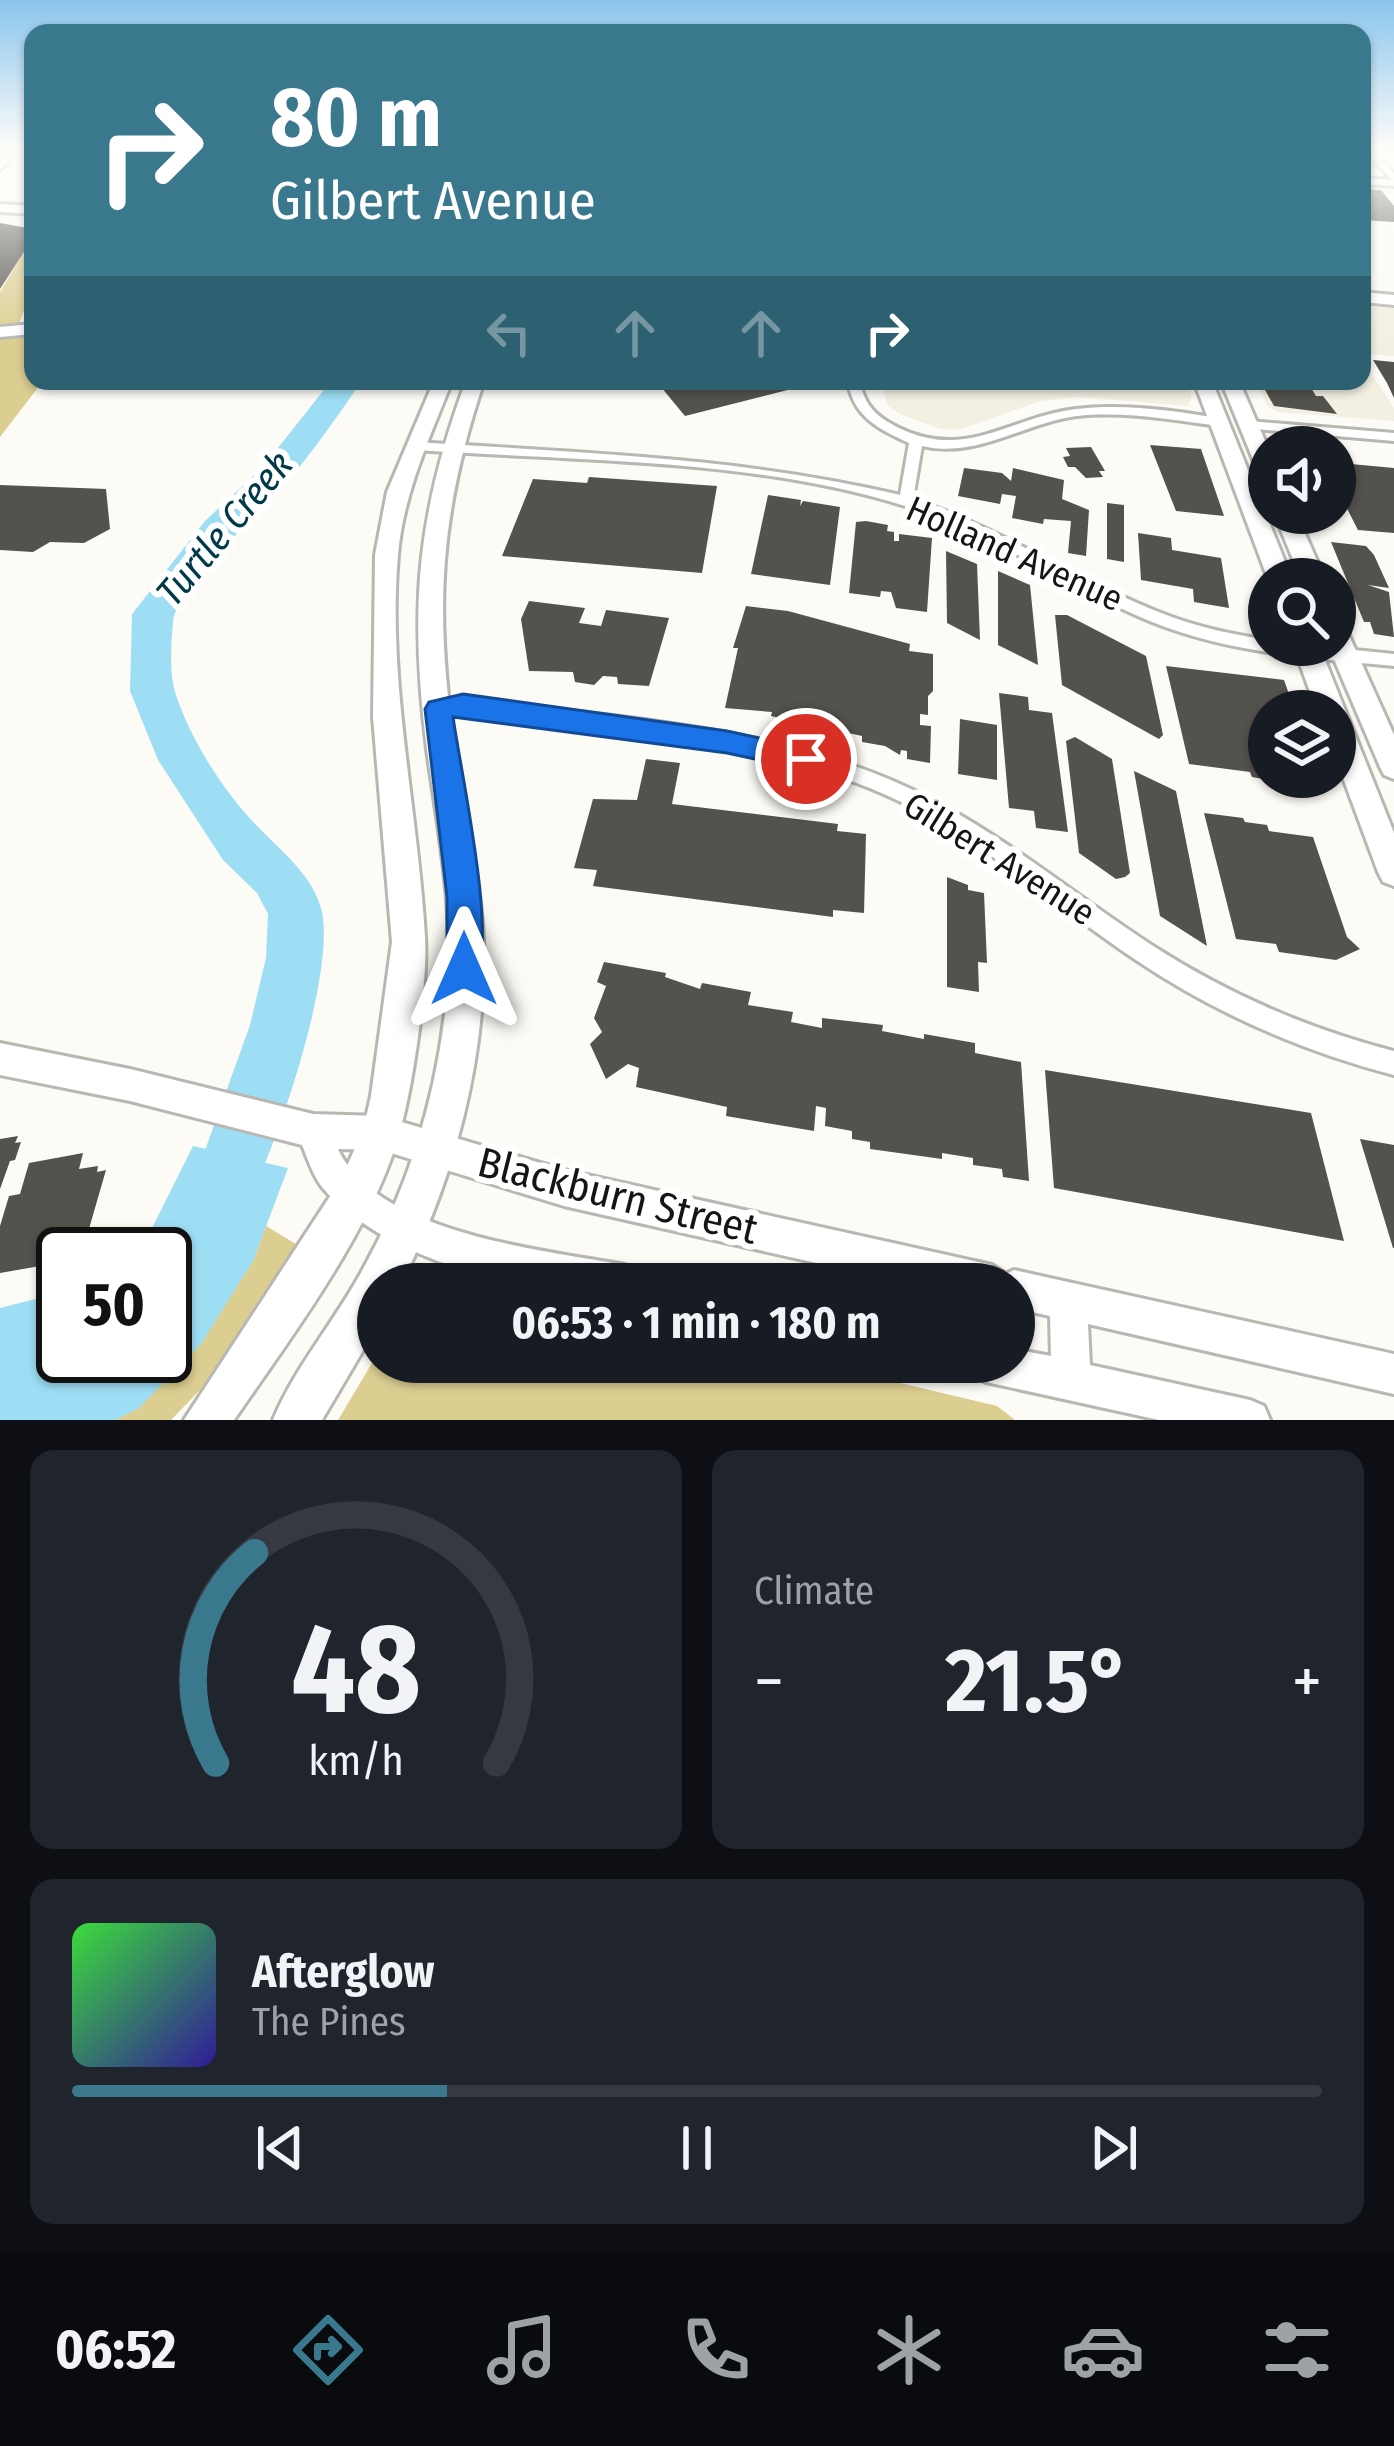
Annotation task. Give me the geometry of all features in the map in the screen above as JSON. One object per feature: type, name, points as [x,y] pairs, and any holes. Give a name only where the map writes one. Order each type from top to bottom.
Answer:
[{"type":"main road","points":[[207,1420],[280,1316],[354,1196],[381,1133],[397,1054],[409,941],[387,717],[386,555],[398,492],[439,390]]},
{"type":"main road","points":[[389,1263],[407,1231],[435,1147],[457,1049],[466,945],[430,656],[430,554],[450,449],[472,390]]},
{"type":"main road","points":[[1207,390],[1272,558]]},
{"type":"main road","points":[[1219,422],[1249,425],[1234,390]]},
{"type":"main road","points":[[1350,666],[1394,767]]},
{"type":"main road","points":[[387,717],[438,709]]},
{"type":"main road","points":[[1356,774],[1394,872]]},
{"type":"main road","points":[[296,1420],[357,1319]]},
{"type":"street","points":[[855,390],[869,415],[916,439],[955,445],[988,442],[1076,412],[1219,422]]},
{"type":"street","points":[[1249,425],[1394,437]]},
{"type":"street","points":[[906,501],[916,439]]},
{"type":"street","name":"Holland Avenue","points":[[416,446],[757,472],[906,501],[1021,549],[1159,618],[1218,637],[1248,641]]},
{"type":"street","name":"Holland Avenue","points":[[1356,648],[1394,661]]},
{"type":"street","name":"Gilbert Avenue","points":[[438,709],[463,705],[727,742],[806,759],[884,785],[1024,864],[1183,977],[1317,1040],[1394,1063]]},
{"type":"street","name":"Blackburn Street","points":[[0,1059],[130,1085],[314,1131],[381,1133],[564,1188],[898,1263]]},
{"type":"street","points":[[314,1131],[322,1155],[354,1196],[407,1231],[443,1245],[527,1263]]},
{"type":"street","points":[[1035,1294],[1394,1374]]},
{"type":"street","points":[[1068,1301],[1071,1380]]},
{"type":"street","points":[[1035,1372],[1250,1420]]},
{"type":"shaded area","points":[[24,252],[24,311],[18,326],[0,327],[0,292]]},
{"type":"shaded area","points":[[1371,307],[1394,308],[1394,356],[1371,355]]},
{"type":"shaded area","points":[[24,336],[24,390],[36,390],[0,437],[0,338]]},
{"type":"shaded area","points":[[1371,373],[1394,408],[1394,421],[1278,412],[1268,407],[1260,390],[1371,390]]},
{"type":"shaded area","points":[[883,390],[1190,390],[1192,396],[1188,406],[1079,397],[1041,401],[958,430],[940,429],[888,406]]},
{"type":"shaded area","points":[[266,1226],[296,1244],[202,1388],[171,1420],[115,1420],[139,1408],[158,1383],[192,1383],[192,1340],[253,1261]]},
{"type":"shaded area","points":[[360,1383],[900,1383],[997,1406],[1015,1420],[338,1420]]},
{"type":"water","points":[[193,1146],[288,1168],[253,1261],[192,1353],[192,1227],[152,1227]]},
{"type":"water","points":[[36,1299],[36,1383],[163,1383],[139,1408],[115,1420],[0,1420],[0,1308]]},
{"type":"building","points":[[1371,214],[1394,214],[1394,222],[1371,221]]},
{"type":"building","points":[[0,223],[24,227],[24,252],[0,289]]},
{"type":"building","points":[[1373,360],[1394,362],[1394,398],[1387,383]]},
{"type":"building","points":[[663,390],[787,390],[685,416]]},
{"type":"building","points":[[1265,390],[1312,390],[1337,414],[1274,406]]},
{"type":"building","points":[[1150,445],[1201,449],[1224,516],[1176,511]]},
{"type":"building","points":[[1091,447],[1105,471],[1099,471],[1103,477],[1086,478],[1075,467],[1068,467],[1063,457],[1070,456],[1066,448]]},
{"type":"building","points":[[1356,464],[1394,468],[1394,533],[1358,530]]},
{"type":"building","points":[[964,468],[1002,473],[1011,481],[1013,468],[1064,480],[1062,499],[1089,510],[1086,556],[1068,553],[1071,521],[1044,519],[1043,524],[1012,518],[1016,496],[1002,494],[1000,504],[958,496]]},
{"type":"building","points":[[589,477],[717,486],[702,573],[502,556],[533,479],[587,483]]},
{"type":"building","points":[[0,485],[106,489],[110,529],[84,543],[50,542],[33,552],[0,550]]},
{"type":"building","points":[[768,495],[801,500],[800,506],[803,501],[840,507],[830,585],[751,574]]},
{"type":"building","points":[[1107,503],[1124,505],[1124,562],[1107,559]]},
{"type":"building","points":[[856,522],[888,525],[894,541],[899,541],[899,534],[932,538],[927,612],[896,608],[891,592],[881,591],[880,597],[849,593]]},
{"type":"building","points":[[1138,533],[1171,538],[1172,550],[1221,558],[1229,608],[1194,602],[1193,589],[1141,580]]},
{"type":"building","points":[[1331,542],[1366,546],[1374,555],[1389,588],[1368,585],[1389,592],[1394,637],[1374,634],[1370,622],[1364,622],[1356,603],[1356,558],[1338,558]]},
{"type":"building","points":[[946,551],[977,564],[980,640],[947,623]]},
{"type":"building","points":[[998,571],[1030,585],[1038,665],[998,645]]},
{"type":"building","points":[[529,601],[585,608],[579,623],[601,626],[606,610],[669,618],[649,686],[618,684],[617,677],[603,676],[594,685],[575,682],[573,672],[529,671],[521,619]]},
{"type":"building","points":[[746,606],[788,611],[910,644],[909,651],[933,654],[928,715],[920,714],[920,725],[931,726],[930,763],[907,759],[907,751],[901,750],[900,755],[885,746],[862,742],[862,736],[771,716],[772,712],[725,708],[738,648],[733,648]]},
{"type":"building","points":[[1055,615],[1067,615],[1146,656],[1163,735],[1159,739],[1062,685]]},
{"type":"building","points":[[1166,666],[1284,680],[1288,690],[1248,690],[1248,772],[1189,764]]},
{"type":"building","points":[[999,693],[1028,697],[1029,710],[1052,713],[1068,832],[1036,828],[1034,811],[1009,808]]},
{"type":"building","points":[[960,719],[997,725],[997,780],[958,774]]},
{"type":"building","points":[[1075,737],[1112,759],[1130,873],[1125,877],[1116,879],[1079,853],[1066,741]]},
{"type":"building","points":[[646,759],[680,763],[672,804],[838,824],[837,831],[866,834],[864,913],[833,910],[833,917],[593,886],[597,870],[574,868],[593,799],[637,800]]},
{"type":"building","points":[[1134,771],[1176,791],[1207,946],[1160,916]]},
{"type":"building","points":[[1204,813],[1243,818],[1267,825],[1269,831],[1313,837],[1347,937],[1360,949],[1336,960],[1279,952],[1276,944],[1236,939]]},
{"type":"building","points":[[947,877],[984,893],[987,963],[978,962],[979,992],[947,987]]},
{"type":"building","points":[[604,962],[666,973],[665,977],[700,989],[702,983],[751,992],[748,1005],[793,1012],[791,1022],[822,1028],[822,1018],[883,1025],[882,1031],[975,1043],[975,1053],[1021,1062],[1029,1181],[1003,1177],[1002,1169],[973,1165],[973,1158],[942,1153],[942,1159],[870,1149],[870,1142],[852,1139],[852,1131],[825,1126],[826,1108],[816,1106],[814,1131],[726,1116],[727,1107],[636,1087],[639,1068],[628,1064],[606,1079],[590,1044],[602,1032],[594,1018],[606,986],[597,982]]},
{"type":"building","points":[[1045,1070],[1311,1113],[1344,1241],[1054,1188]]},
{"type":"building","points":[[18,1136],[15,1143],[21,1142],[15,1160],[10,1161],[0,1189],[0,1139]]},
{"type":"building","points":[[1360,1139],[1394,1145],[1394,1248],[1393,1248]]},
{"type":"building","points":[[83,1153],[79,1169],[98,1166],[97,1172],[106,1170],[90,1227],[36,1227],[36,1267],[0,1273],[0,1226],[9,1196],[20,1194],[29,1163]]},
{"type":"waterway","name":"Turtle Creek","points":[[192,1237],[225,1186],[279,1025],[294,958],[295,911],[275,877],[241,844],[182,760],[152,691],[152,614],[218,529],[274,475],[340,390]]},
{"type":"route","points":[[464,969],[463,897],[438,709],[463,705],[727,742],[806,759]]}]
